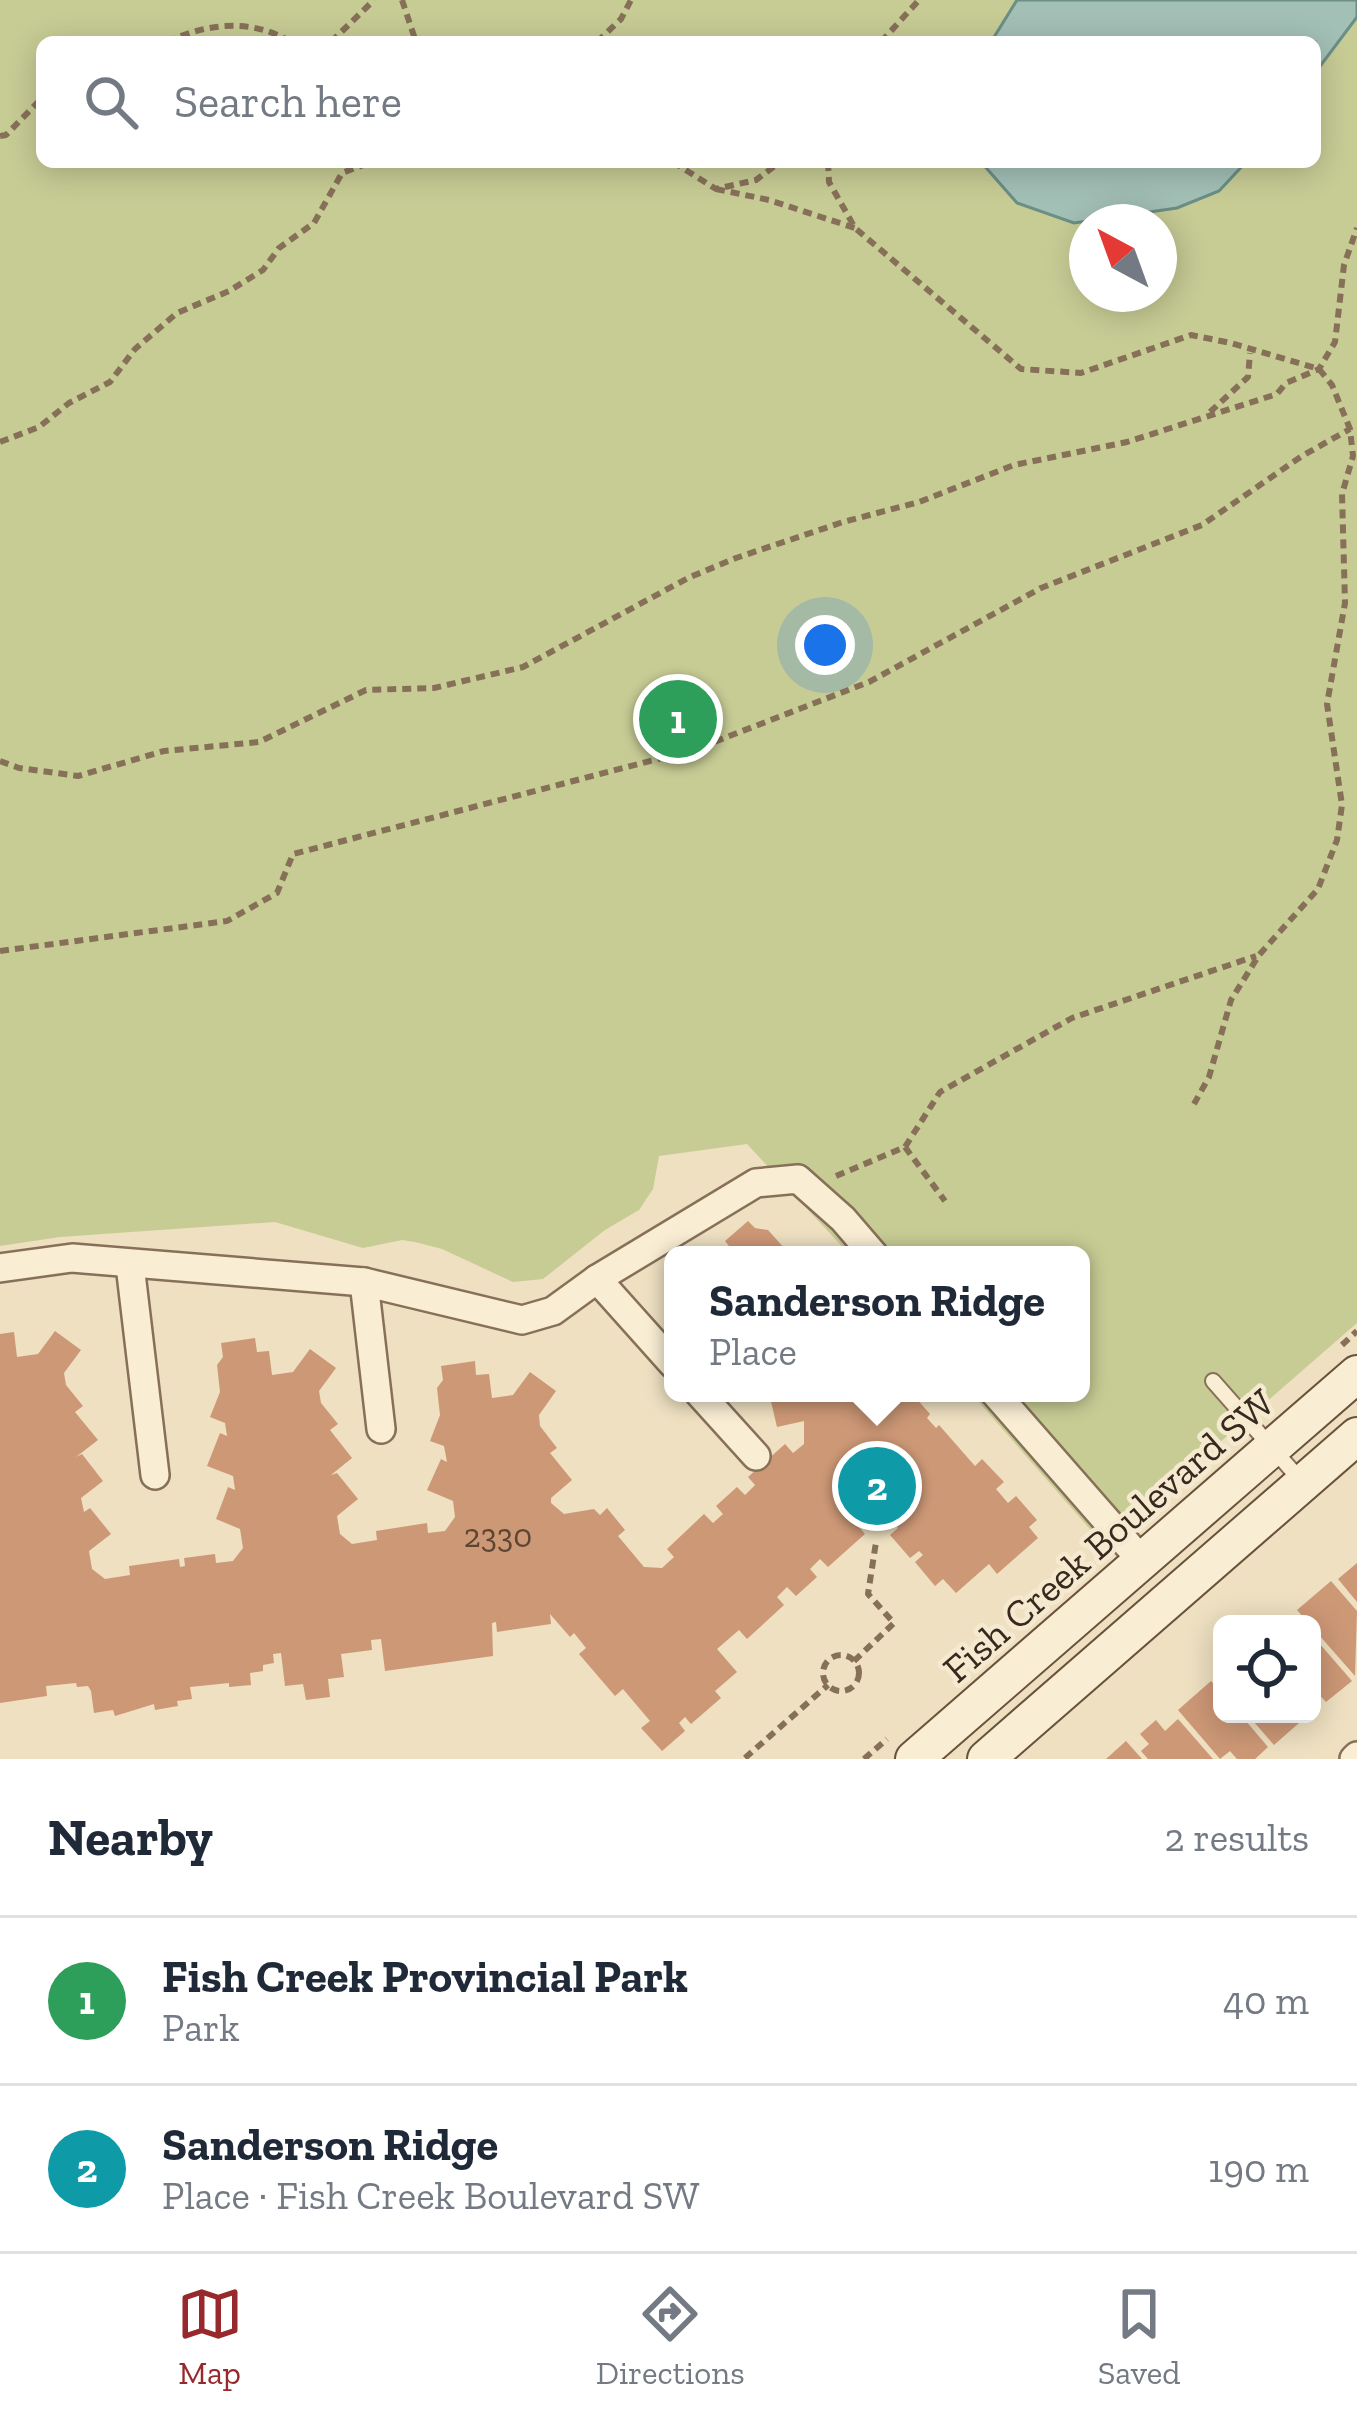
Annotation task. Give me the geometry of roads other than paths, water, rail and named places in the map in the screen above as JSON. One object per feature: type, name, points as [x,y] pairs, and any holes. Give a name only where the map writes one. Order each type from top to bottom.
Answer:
[{"type":"main road","name":"Fish Creek Boulevard SW","points":[[914,1759],[1357,1375]]},
{"type":"main road","points":[[986,1759],[1357,1436]]},
{"type":"street","points":[[0,1268],[72,1258],[364,1282],[522,1320],[554,1311],[756,1183],[798,1179],[866,1246]]},
{"type":"street","points":[[130,1265],[155,1475]]},
{"type":"street","points":[[597,1280],[664,1354]]},
{"type":"street","points":[[364,1282],[381,1430]]},
{"type":"street","points":[[707,1402],[755,1456]]},
{"type":"street","points":[[1002,1402],[1142,1561]]},
{"type":"lane","points":[[1213,1381],[1303,1483]]},
{"type":"water","points":[[1017,0],[1357,0],[1357,17],[1321,65],[1321,36],[995,36]]},
{"type":"water","points":[[986,168],[1240,168],[1219,191],[1177,208],[1177,204],[1069,204],[1069,221],[1017,203]]},
{"type":"place","name":"Fish Creek Provincial Park","points":[[678,719]]},
{"type":"place","name":"Sanderson Ridge","points":[[877,1486]]}]
